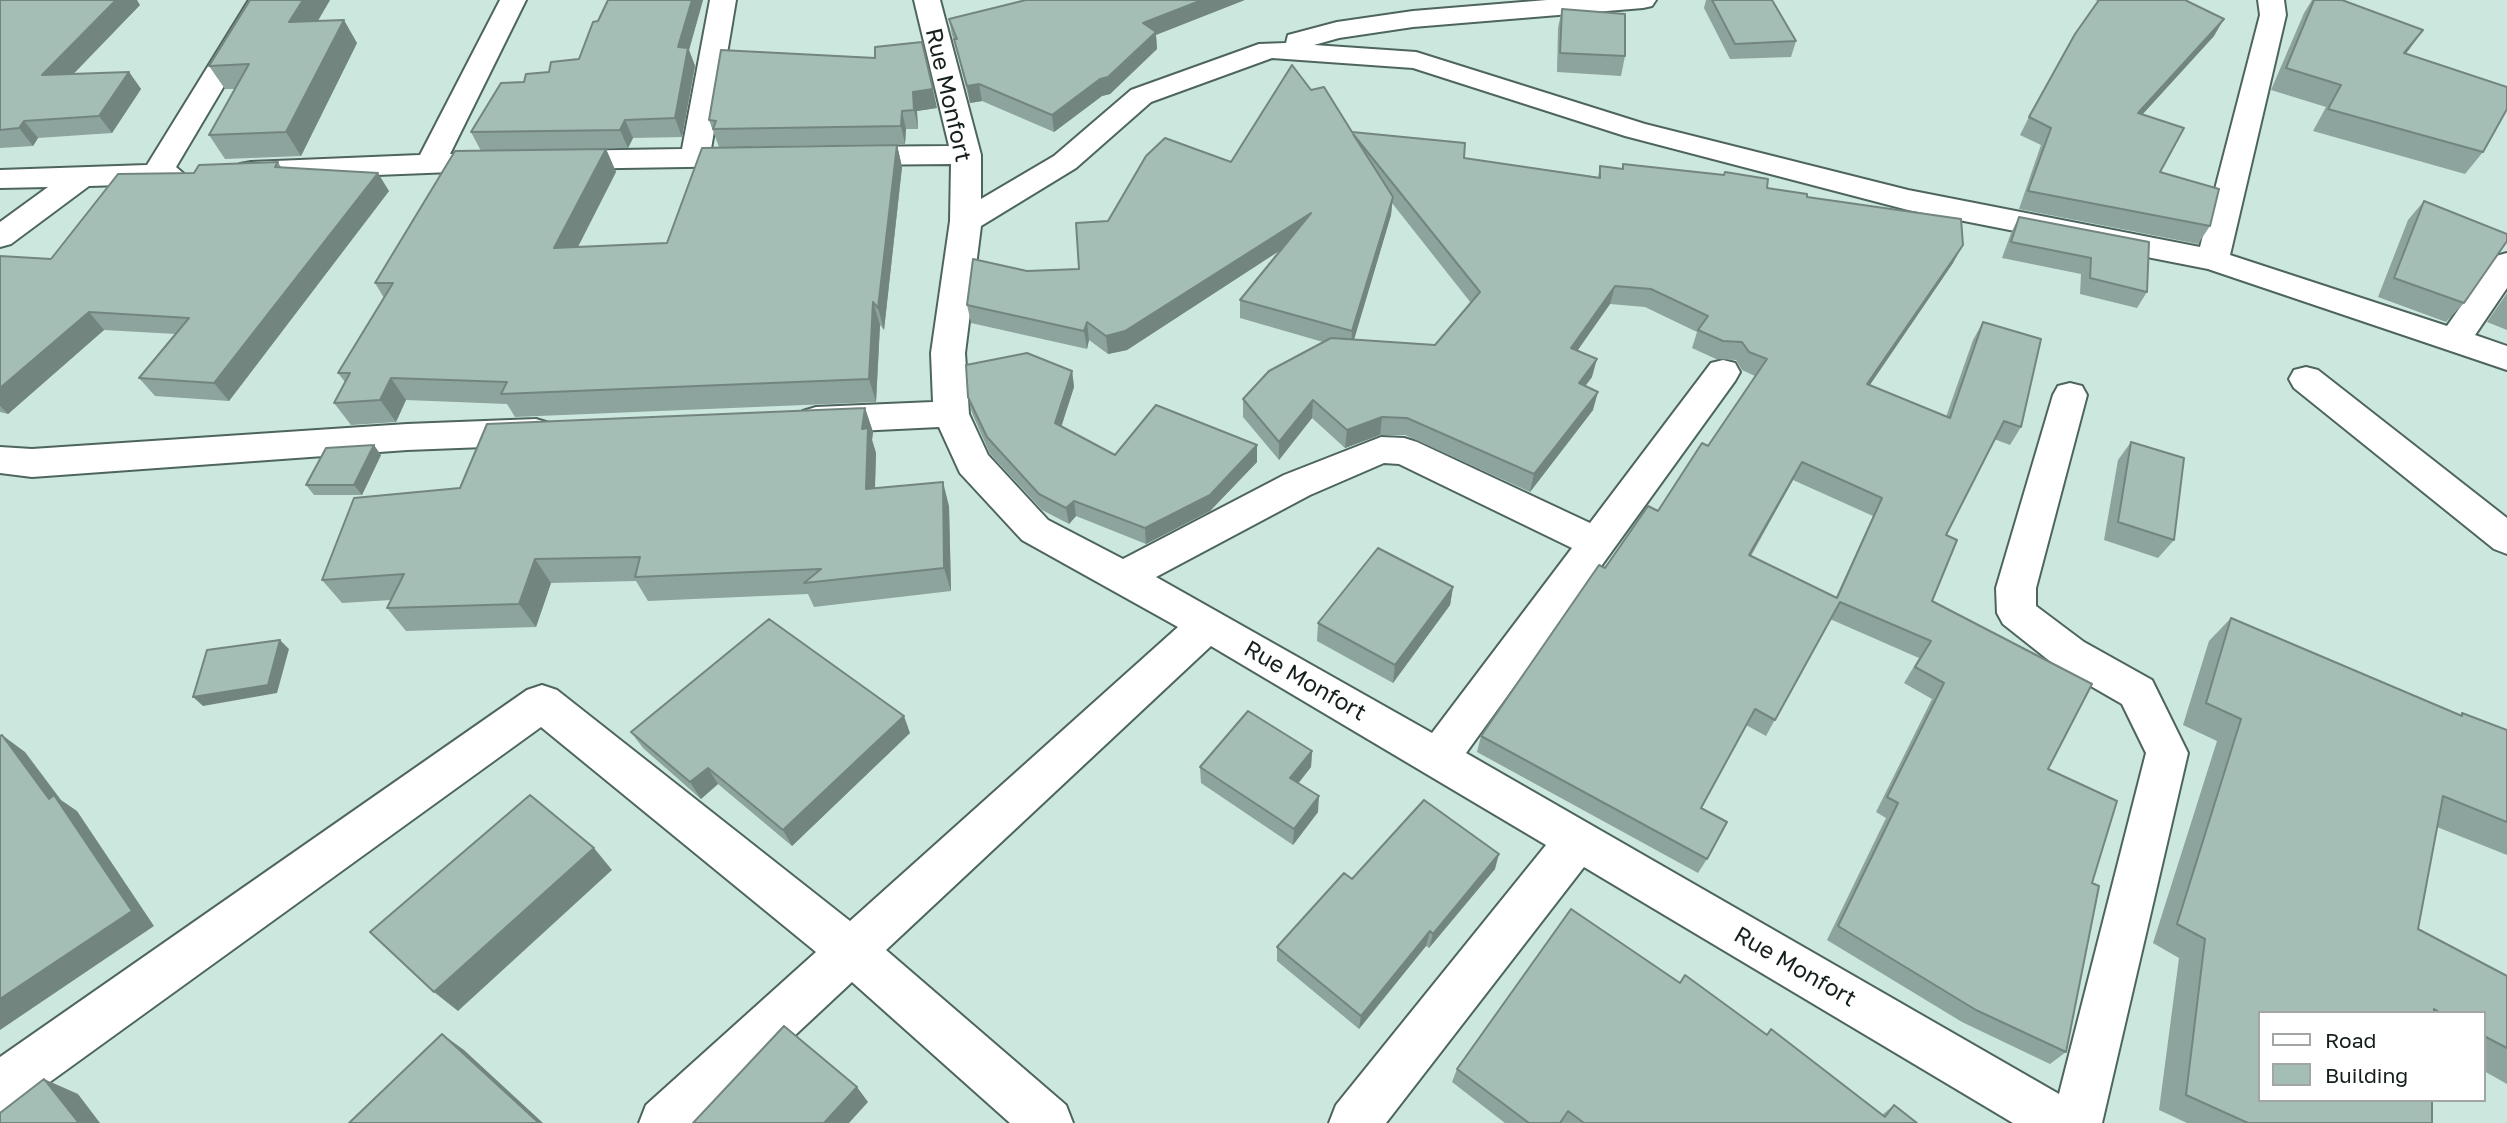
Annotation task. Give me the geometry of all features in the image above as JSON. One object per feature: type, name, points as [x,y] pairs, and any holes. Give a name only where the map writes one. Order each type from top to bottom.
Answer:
[{"type":"street","points":[[156,175],[262,0]]},
{"type":"street","points":[[431,163],[513,0]]},
{"type":"street","points":[[695,158],[723,0]]},
{"type":"street","name":"Rue Monfort","points":[[927,0],[966,155],[966,221],[948,352],[951,414],[973,463],[1035,530],[1208,624],[2061,1123]]},
{"type":"street","points":[[966,221],[1065,162],[1141,96],[1269,50],[1337,30],[1413,19],[1643,0]]},
{"type":"street","points":[[2213,260],[2273,15],[2271,0]]},
{"type":"street","points":[[1269,50],[1416,60],[1635,130],[1908,201],[2213,260],[2507,358]]},
{"type":"street","points":[[817,156],[966,155]]},
{"type":"street","points":[[0,179],[431,163],[776,157]]},
{"type":"street","points":[[0,237],[80,178]]},
{"type":"street","points":[[2455,340],[2507,263]]},
{"type":"street","points":[[1437,759],[1723,372]]},
{"type":"street","points":[[2306,379],[2507,539]]},
{"type":"street","points":[[2070,395],[2016,588],[2017,613],[2070,654],[2137,692],[2167,753],[2077,1123]]},
{"type":"street","points":[[783,421],[951,414]]},
{"type":"street","points":[[0,460],[32,463],[407,437],[574,430]]},
{"type":"street","points":[[1122,578],[1297,485],[1381,450],[1404,451],[1597,543]]},
{"type":"street","points":[[664,1123],[1208,624]]},
{"type":"street","points":[[0,1087],[542,703],[850,950],[1048,1123]]},
{"type":"street","points":[[1354,1123],[1578,841]]},
{"type":"building","points":[[0,0],[116,0],[42,75],[129,72],[99,116],[24,121],[19,128],[0,130]]},
{"type":"building","points":[[250,0],[303,0],[289,22],[344,20],[286,132],[209,135],[249,64],[209,66]]},
{"type":"building","points":[[608,0],[692,0],[678,47],[688,48],[675,118],[625,120],[620,130],[471,132],[501,83],[524,82],[526,74],[549,72],[551,62],[579,59],[593,22],[598,21]]},
{"type":"building","points":[[1026,0],[1202,0],[1143,23],[1156,32],[1108,77],[1100,79],[1052,115],[979,84],[967,86],[954,39],[957,39],[949,19]]},
{"type":"building","points":[[1712,0],[1772,0],[1796,41],[1735,44]]},
{"type":"building","points":[[2099,0],[2185,0],[2224,19],[2138,113],[2184,128],[2160,172],[2219,189],[2210,226],[2028,191],[2051,128],[2029,117],[2075,34]]},
{"type":"building","points":[[2314,0],[2342,0],[2423,30],[2404,53],[2507,87],[2507,109],[2483,152],[2328,109],[2341,85],[2286,68]]},
{"type":"building","points":[[1562,9],[1625,14],[1625,56],[1560,53]]},
{"type":"building","points":[[922,42],[933,89],[913,92],[914,110],[902,111],[901,126],[713,129],[716,121],[709,120],[721,50],[875,58],[875,47]]},
{"type":"building","points":[[1292,65],[1311,90],[1324,87],[1352,132],[1465,143],[1464,158],[1600,178],[1600,166],[1623,169],[1623,164],[1724,175],[1725,172],[1768,179],[1767,188],[1807,194],[1807,197],[1961,219],[1963,245],[1867,384],[1950,418],[1983,322],[2041,339],[2021,427],[2004,421],[1946,535],[1957,540],[1932,601],[2092,684],[2048,769],[2117,801],[2092,883],[2099,886],[2066,1052],[1976,1010],[1838,926],[1898,803],[1887,797],[1944,683],[1915,667],[1931,641],[1840,602],[1775,720],[1755,709],[1701,808],[1727,822],[1707,859],[1481,736],[1599,565],[1605,568],[1648,506],[1658,511],[1702,443],[1708,446],[1767,359],[1749,352],[1742,342],[1723,341],[1698,330],[1708,316],[1651,289],[1615,286],[1571,348],[1597,359],[1579,383],[1598,392],[1534,474],[1407,418],[1382,417],[1347,430],[1313,400],[1279,442],[1243,399],[1269,371],[1331,338],[1435,345],[1480,292],[1353,134],[1393,197],[1352,331],[1240,300],[1311,213],[1125,331],[1106,336],[1087,322],[1084,331],[967,305],[973,259],[1027,271],[1079,269],[1076,223],[1108,221],[1146,156],[1165,138],[1231,162]],"holes":[[[1802,462],[1882,498],[1837,598],[1749,555]]]},
{"type":"building","points":[[897,145],[878,308],[873,302],[869,379],[501,394],[507,382],[391,378],[380,400],[334,403],[350,373],[338,373],[393,283],[375,283],[455,151],[606,149],[554,248],[667,243],[702,148]]},
{"type":"building","points":[[278,162],[275,167],[378,173],[214,383],[139,378],[189,318],[89,312],[0,388],[0,256],[51,259],[118,174],[194,173],[199,165]]},
{"type":"building","points":[[2424,201],[2507,234],[2507,241],[2464,303],[2394,278]]},
{"type":"building","points":[[2019,217],[2149,242],[2147,292],[2090,278],[2091,258],[2011,242]]},
{"type":"building","points":[[1027,353],[1072,371],[1055,423],[1115,455],[1156,405],[1257,445],[1210,495],[1145,528],[1074,501],[1066,508],[1039,494],[987,437],[968,397],[966,365]]},
{"type":"building","points":[[865,408],[862,429],[868,428],[866,489],[943,482],[944,568],[804,583],[821,569],[635,577],[640,557],[535,559],[519,604],[387,608],[404,574],[322,580],[354,498],[460,488],[487,424]]},
{"type":"building","points":[[2131,442],[2184,458],[2174,540],[2118,522]]},
{"type":"building","points":[[374,445],[354,485],[306,485],[326,448]]},
{"type":"building","points":[[1378,548],[1453,587],[1395,665],[1318,623]]},
{"type":"building","points":[[2231,618],[2462,716],[2462,713],[2507,730],[2507,822],[2443,796],[2418,929],[2507,976],[2507,1048],[2486,1037],[2486,1011],[2258,1011],[2258,1102],[2432,1102],[2432,1123],[2248,1123],[2186,1095],[2205,939],[2177,924],[2241,719],[2206,703]]},
{"type":"building","points":[[769,619],[904,716],[783,830],[708,768],[690,782],[631,732]]},
{"type":"building","points":[[280,640],[268,685],[193,697],[207,650]]},
{"type":"building","points":[[1248,711],[1312,751],[1290,778],[1319,796],[1294,829],[1200,767]]},
{"type":"building","points":[[2,735],[49,799],[54,795],[132,911],[0,999],[0,736]]},
{"type":"building","points":[[530,795],[594,848],[434,992],[370,932]]},
{"type":"building","points":[[1424,800],[1499,854],[1433,934],[1430,931],[1361,1016],[1277,947],[1344,873],[1352,879]]},
{"type":"building","points":[[1571,909],[1680,983],[1685,975],[1767,1035],[1771,1029],[1885,1117],[1894,1105],[1917,1123],[1584,1123],[1568,1111],[1560,1123],[1529,1123],[1457,1069]]},
{"type":"building","points":[[784,1026],[857,1087],[824,1123],[693,1123]]},
{"type":"building","points":[[442,1034],[539,1123],[349,1123]]},
{"type":"building","points":[[44,1079],[79,1123],[0,1123],[0,1113]]}]
